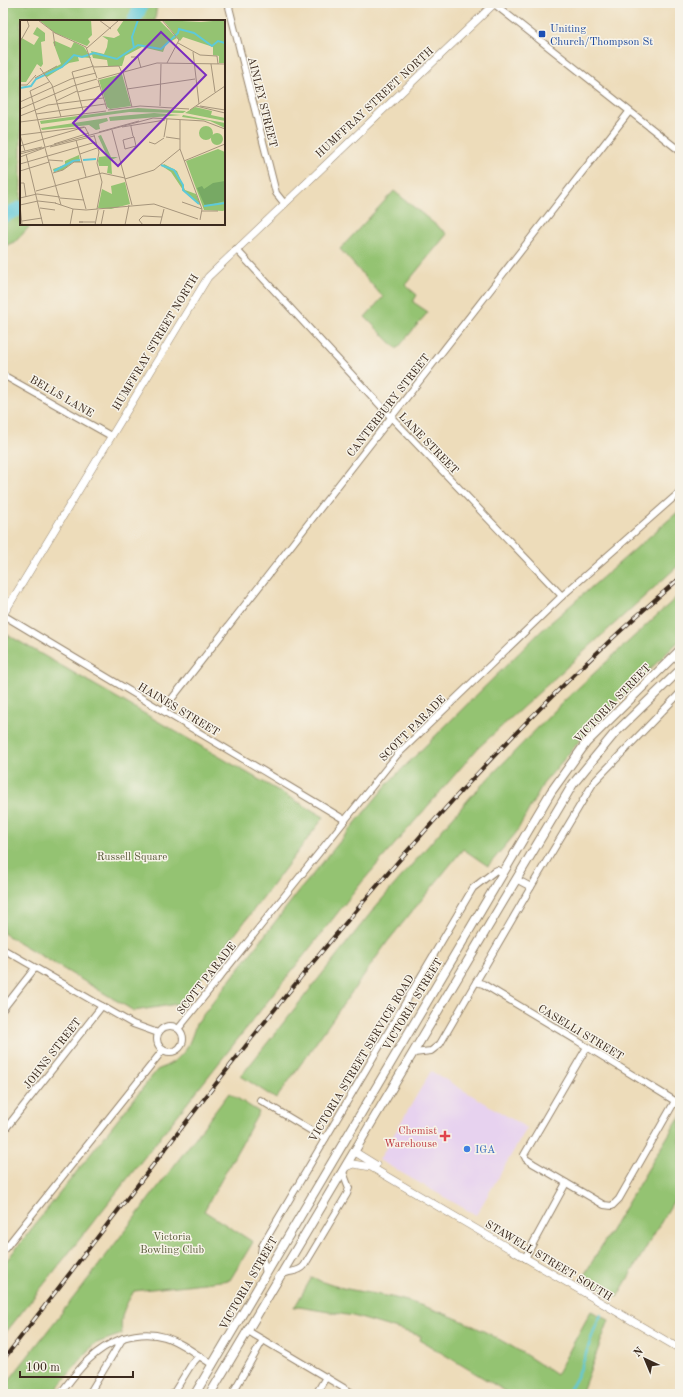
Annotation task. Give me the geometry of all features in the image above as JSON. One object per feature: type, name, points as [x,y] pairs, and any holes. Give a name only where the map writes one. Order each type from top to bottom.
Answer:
[{"type":"main road","name":"VICTORIA STREET","points":[[195,1394],[502,872],[551,792],[582,748],[606,722],[680,650]]},
{"type":"main road","points":[[210,1394],[414,1053],[563,799],[584,769],[614,734],[680,670]]},
{"type":"main road","points":[[502,872],[516,879]]},
{"type":"main road","points":[[336,1156],[355,1152]]},
{"type":"main road","points":[[237,1324],[248,1331]]},
{"type":"street","name":"AINLEY STREET","points":[[228,3],[276,193],[284,203]]},
{"type":"street","name":"HUMFFRAY STREET NORTH","points":[[3,615],[205,281],[236,249],[494,3]]},
{"type":"street","points":[[494,3],[629,112],[680,151]]},
{"type":"street","name":"CANTERBURY STREET","points":[[163,710],[629,112]]},
{"type":"street","name":"LANE STREET","points":[[236,249],[391,417],[562,596]]},
{"type":"street","name":"BELLS LANE","points":[[3,375],[110,436]]},
{"type":"street","name":"SCOTT PARADE","points":[[179,1028],[397,755],[562,596],[680,492]]},
{"type":"street","name":"HAINES STREET","points":[[3,615],[345,820]]},
{"type":"street","points":[[414,1053],[431,1051],[438,1047],[531,887],[597,778],[680,693]]},
{"type":"street","name":"VICTORIA STREET SERVICE ROAD","points":[[266,1273],[261,1255],[262,1246],[325,1138],[473,888],[494,871],[497,870],[502,872]]},
{"type":"street","points":[[516,879],[531,887]]},
{"type":"street","points":[[3,949],[133,1024],[158,1033]]},
{"type":"street","points":[[3,1009],[36,968]]},
{"type":"street","name":"CASELLI STREET","points":[[476,982],[484,984],[675,1101],[619,1199],[612,1206],[604,1205],[566,1183]]},
{"type":"street","name":"JOHNS STREET","points":[[3,1132],[102,1006]]},
{"type":"street","points":[[167,1026],[179,1028],[183,1036],[182,1044],[178,1050],[170,1052],[163,1050],[156,1041],[158,1033],[167,1026]]},
{"type":"street","points":[[525,1258],[566,1183],[526,1159],[524,1155],[587,1047]]},
{"type":"street","points":[[3,1251],[163,1050]]},
{"type":"street","points":[[260,1100],[325,1138]]},
{"type":"street","name":"STAWELL STREET SOUTH","points":[[355,1152],[386,1171],[408,1189]]},
{"type":"street","name":"STAWELL STREET SOUTH","points":[[344,1170],[352,1164],[368,1165],[680,1349]]},
{"type":"street","points":[[281,1276],[287,1272],[300,1270],[304,1266],[348,1192],[344,1170]]},
{"type":"street","points":[[3,1239],[10,1243]]},
{"type":"street","points":[[248,1331],[354,1394]]},
{"type":"street","points":[[60,1394],[88,1359],[104,1347],[123,1338],[141,1333],[154,1333],[172,1339],[212,1365]]},
{"type":"street","points":[[89,1394],[123,1338]]},
{"type":"street","points":[[232,1394],[263,1340]]},
{"type":"street","points":[[174,1394],[189,1368],[199,1356]]},
{"type":"street","points":[[316,1394],[326,1377]]},
{"type":"shaded area","points":[[431,1071],[527,1128],[476,1215],[379,1160]]},
{"type":"green space","points":[[3,3],[157,3],[155,20],[20,20],[20,225],[31,225],[16,241],[3,247]]},
{"type":"green space","points":[[394,191],[447,234],[405,285],[417,295],[413,302],[428,312],[397,349],[365,317],[383,297],[340,249]]},
{"type":"green space","points":[[680,510],[680,564],[478,748],[362,882],[3,1336],[3,1265],[157,1070],[173,1062],[183,1053],[190,1041],[196,1024],[299,891],[390,781],[541,631]]},
{"type":"green space","points":[[680,594],[680,640],[592,726],[543,784],[516,833],[488,866],[463,849],[388,941],[276,1099],[241,1076],[377,905],[473,794],[565,700]]},
{"type":"green space","name":"Russell Square","points":[[8,635],[324,817],[183,1003],[134,1011],[3,933],[3,643]]},
{"type":"green space","name":"Victoria Bowling Club","points":[[229,1093],[259,1112],[204,1211],[253,1242],[230,1280],[134,1291],[122,1316],[122,1334],[94,1344],[52,1394],[3,1394],[3,1388],[99,1265]]},
{"type":"green space","points":[[680,1116],[680,1190],[617,1297],[583,1277]]},
{"type":"green space","points":[[312,1277],[322,1282],[344,1288],[392,1297],[444,1313],[502,1341],[556,1375],[591,1311],[609,1320],[581,1394],[510,1394],[420,1340],[421,1336],[353,1316],[299,1307],[294,1308]]},
{"type":"waterway","points":[[134,20],[142,3]]},
{"type":"waterway","points":[[3,216],[20,208]]},
{"type":"waterway","points":[[566,1394],[578,1376],[592,1335],[601,1315]]},
{"type":"railway","points":[[3,1360],[241,1052],[322,951],[406,853],[493,757],[584,665],[680,578]]},
{"type":"place","name":"Uniting Church/Thompson St","points":[[542,34]]},
{"type":"place","name":"Chemist Warehouse","points":[[445,1136]]},
{"type":"place","name":"IGA","points":[[467,1149]]}]
